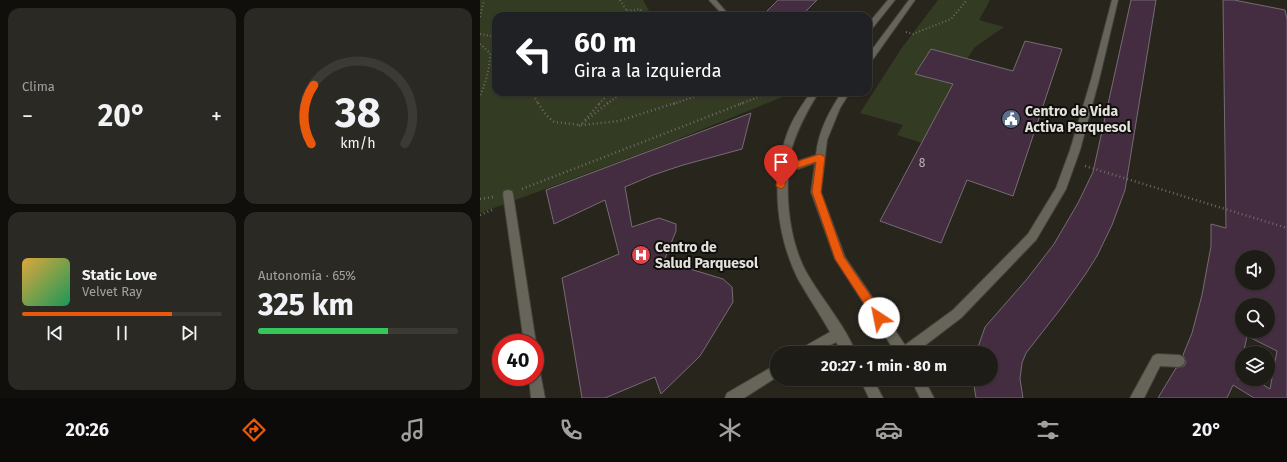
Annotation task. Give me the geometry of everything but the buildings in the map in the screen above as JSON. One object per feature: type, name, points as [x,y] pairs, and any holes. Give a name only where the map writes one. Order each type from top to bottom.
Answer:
[{"type":"street","points":[[712,0],[723,12]]},
{"type":"street","points":[[872,23],[892,0]]},
{"type":"street","points":[[872,55],[912,0]]},
{"type":"street","points":[[914,346],[957,314],[1032,237],[1061,189],[1072,162],[1115,0]]},
{"type":"street","points":[[812,96],[807,102],[787,141],[781,186],[788,233],[801,273],[846,346]]},
{"type":"street","points":[[844,96],[836,108],[822,140],[816,192],[840,259],[899,346]]},
{"type":"street","points":[[784,159],[798,165],[820,157]]},
{"type":"street","points":[[508,194],[529,334]]},
{"type":"street","points":[[817,346],[838,334]]},
{"type":"street","points":[[1137,398],[1157,360],[1179,361]]},
{"type":"street","points":[[732,398],[770,374]]},
{"type":"street","points":[[536,386],[538,398]]},
{"type":"street","points":[[870,386],[876,398]]},
{"type":"street","points":[[921,386],[927,398]]},
{"type":"path","points":[[480,17],[484,0]]},
{"type":"path","points":[[620,0],[628,11],[640,9],[642,12]]},
{"type":"path","points":[[913,34],[952,19],[967,0]]},
{"type":"path","points":[[480,34],[492,36]]},
{"type":"path","points":[[480,44],[490,53],[489,74],[480,96]]},
{"type":"path","points":[[534,96],[538,106],[554,122],[579,126],[600,125],[696,96]]},
{"type":"path","points":[[579,126],[606,96]]},
{"type":"path","points":[[579,126],[618,96]]},
{"type":"path","points":[[508,194],[762,96]]},
{"type":"path","points":[[1072,162],[1287,228]]},
{"type":"green space","points":[[480,0],[643,0],[650,12],[492,12],[492,96],[785,96],[656,148],[480,213]]},
{"type":"green space","points":[[938,0],[990,0],[979,20],[1004,27],[975,47],[967,59],[931,49],[916,74],[953,84],[922,143],[897,135],[903,125],[860,113],[901,49]]},
{"type":"place","name":"Centro de Vida Activa Parquesol","points":[[1011,119]]},
{"type":"place","name":"Centro de Salud Parquesol","points":[[641,255]]},
{"type":"route","points":[[781,186],[784,159],[798,165],[820,157],[816,192],[840,259],[879,318]]}]
